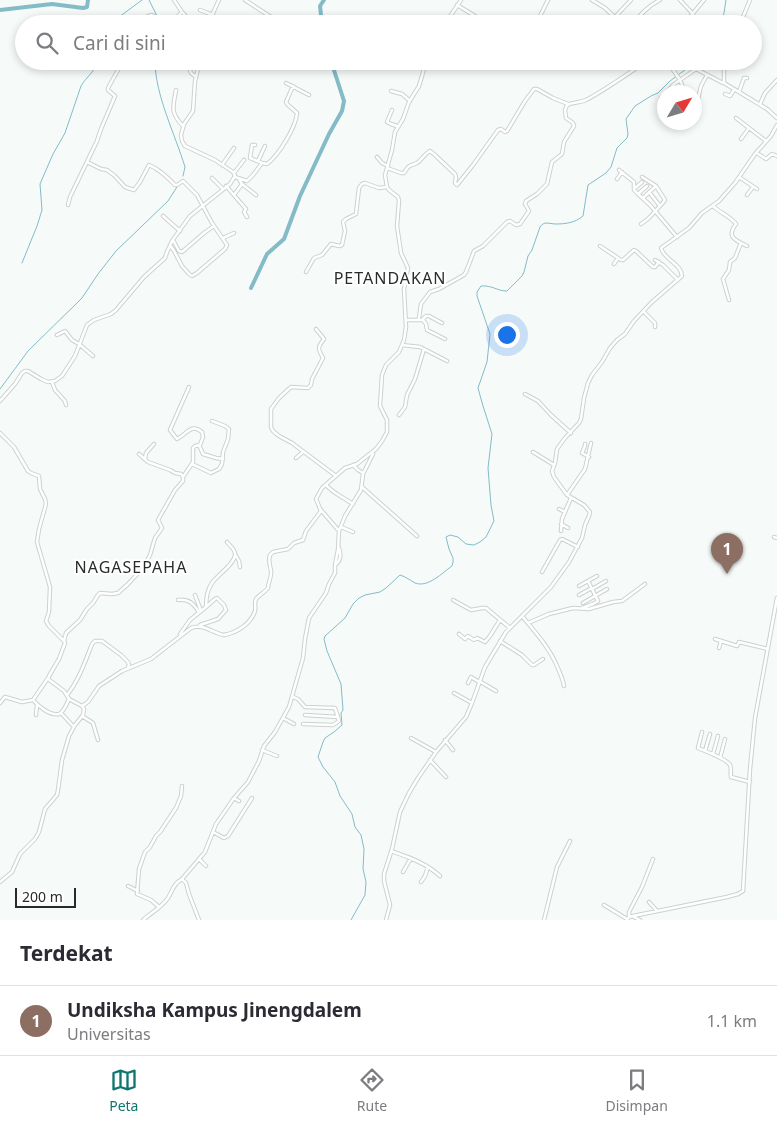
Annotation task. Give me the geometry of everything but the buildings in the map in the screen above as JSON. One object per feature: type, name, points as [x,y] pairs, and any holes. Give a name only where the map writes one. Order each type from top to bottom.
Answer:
[{"type":"street","points":[[174,0],[185,15]]},
{"type":"street","points":[[200,10],[213,15],[219,0]]},
{"type":"street","points":[[245,0],[268,15]]},
{"type":"street","points":[[450,15],[461,0]]},
{"type":"street","points":[[540,15],[548,0]]},
{"type":"street","points":[[592,0],[605,8],[611,15]]},
{"type":"street","points":[[616,15],[631,0]]},
{"type":"street","points":[[640,15],[651,4],[660,0]]},
{"type":"street","points":[[680,0],[693,14],[704,0]]},
{"type":"street","points":[[744,15],[750,0]]},
{"type":"street","points":[[457,5],[473,15]]},
{"type":"street","points":[[179,15],[182,12]]},
{"type":"street","points":[[68,205],[86,162],[98,141],[115,96],[108,88],[118,70]]},
{"type":"street","points":[[190,70],[191,74],[196,77]]},
{"type":"street","points":[[198,70],[193,95],[193,111],[183,126],[181,137],[184,145],[222,165],[256,196]]},
{"type":"street","points":[[143,920],[168,898],[178,882],[206,850],[218,822],[249,780],[262,750],[289,707],[303,658],[309,619],[326,593],[335,573],[340,529],[345,516],[362,487],[363,473],[374,452],[382,442],[388,428],[387,420],[380,406],[382,374],[386,365],[399,352],[405,333],[404,289],[408,268],[400,246],[398,226],[400,201],[387,187],[385,175],[395,132],[403,119],[424,70]]},
{"type":"street","points":[[377,157],[388,167],[402,173],[409,165],[416,163],[426,153],[431,152],[455,174],[455,183],[457,185],[474,165],[498,130],[507,131],[534,89],[568,104],[577,104],[634,70]]},
{"type":"street","points":[[673,70],[682,85]]},
{"type":"street","points":[[673,85],[693,70]]},
{"type":"street","points":[[700,70],[760,104],[777,118]]},
{"type":"street","points":[[724,70],[724,83]]},
{"type":"street","points":[[702,85],[707,74]]},
{"type":"street","points":[[738,92],[744,78],[747,78]]},
{"type":"street","points":[[760,104],[764,94],[777,80]]},
{"type":"street","points":[[286,83],[309,95]]},
{"type":"street","points":[[255,145],[252,145],[250,157],[267,164],[273,159],[293,127],[297,113],[286,102],[293,86]]},
{"type":"street","points":[[176,90],[173,112],[183,126]]},
{"type":"street","points":[[725,94],[730,96],[734,90]]},
{"type":"street","points":[[391,91],[402,94],[410,101]]},
{"type":"street","points":[[418,320],[421,304],[430,292],[464,275],[474,251],[483,246],[508,221],[519,225],[529,212],[525,204],[526,201],[547,184],[550,178],[551,164],[562,154],[564,142],[574,126],[567,120],[565,115],[568,104]]},
{"type":"street","points":[[392,110],[387,121],[389,124],[398,126]]},
{"type":"street","points":[[736,118],[766,142]]},
{"type":"street","points":[[386,920],[390,905],[384,877],[401,809],[416,780],[430,760],[445,740],[464,720],[490,657],[500,641],[510,628],[551,587],[569,562],[582,538],[584,526],[590,513],[584,505],[566,495],[552,474],[557,449],[581,420],[584,398],[592,374],[612,345],[625,334],[634,321],[654,300],[682,276],[674,262],[661,249],[689,228],[700,215],[719,201],[774,132],[777,125]]},
{"type":"street","points":[[741,139],[749,128]]},
{"type":"street","points":[[258,161],[265,146]]},
{"type":"street","points":[[222,165],[234,148]]},
{"type":"street","points":[[757,153],[766,159],[772,154],[777,156]]},
{"type":"street","points":[[0,401],[25,371],[52,382],[60,378],[75,356],[87,325],[94,320],[112,314],[144,277],[165,259],[173,240],[190,216],[233,181],[244,160]]},
{"type":"street","points":[[86,162],[108,170],[125,187],[134,190],[149,165],[165,175],[175,185],[183,181],[196,193],[227,247],[194,276],[190,276],[170,246]]},
{"type":"street","points":[[239,179],[248,180],[262,163]]},
{"type":"street","points":[[617,179],[621,171],[634,182],[634,189],[677,237]]},
{"type":"street","points":[[641,224],[665,200],[656,186],[642,177]]},
{"type":"street","points":[[739,177],[757,189]]},
{"type":"street","points":[[212,178],[234,195],[246,208],[244,212],[247,217]]},
{"type":"street","points":[[634,189],[642,182]]},
{"type":"street","points":[[306,272],[314,258],[322,254],[331,244],[342,245],[345,231],[343,222],[356,214],[361,185],[366,183],[379,188],[387,187]]},
{"type":"street","points":[[234,195],[242,184]]},
{"type":"street","points":[[638,194],[647,186]]},
{"type":"street","points":[[643,198],[656,186]]},
{"type":"street","points":[[747,195],[753,187]]},
{"type":"street","points":[[649,192],[660,206]]},
{"type":"street","points":[[713,206],[722,214],[731,218],[736,224],[732,229],[732,236],[735,240],[747,246]]},
{"type":"street","points":[[162,216],[180,231]]},
{"type":"street","points":[[173,240],[181,253],[214,226]]},
{"type":"street","points":[[223,238],[234,233]]},
{"type":"street","points":[[729,300],[723,279],[730,269],[730,262],[735,258],[741,243]]},
{"type":"street","points":[[600,246],[622,260],[635,250],[654,267],[659,262]]},
{"type":"street","points":[[614,264],[618,258]]},
{"type":"street","points":[[655,260],[668,269],[678,280]]},
{"type":"street","points":[[644,312],[655,323],[655,327]]},
{"type":"street","points":[[406,320],[423,320],[428,316],[442,323]]},
{"type":"street","points":[[423,320],[427,330],[444,339]]},
{"type":"street","points":[[316,329],[324,339],[319,345],[319,351],[323,358],[312,379],[311,385],[308,388],[290,388],[279,398],[270,412],[271,427],[279,436],[292,443],[336,476]]},
{"type":"street","points":[[57,335],[65,331],[72,340],[84,347],[93,356]]},
{"type":"street","points":[[402,345],[424,349],[447,361]]},
{"type":"street","points":[[399,415],[405,407],[407,394],[415,380],[424,349]]},
{"type":"street","points":[[52,382],[55,391],[65,401],[66,405]]},
{"type":"street","points":[[189,387],[170,430],[177,439],[190,429],[198,429],[203,434],[200,446],[203,454],[223,459]]},
{"type":"street","points":[[525,394],[538,401],[551,416],[571,433]]},
{"type":"street","points":[[192,464],[211,472],[220,468],[222,464],[229,429],[212,421]]},
{"type":"street","points":[[0,434],[14,447],[28,471],[31,474],[38,475],[40,478],[40,489],[46,504],[39,529],[38,542],[50,588],[49,612],[46,621],[64,641]]},
{"type":"street","points":[[566,495],[585,470],[591,443]]},
{"type":"street","points":[[145,459],[146,453],[154,444]]},
{"type":"street","points":[[585,444],[582,453],[589,457]]},
{"type":"street","points":[[0,703],[5,697],[24,702],[33,700],[61,656],[65,647],[66,633],[80,620],[98,595],[118,592],[146,565],[155,537],[162,528],[158,520],[174,492],[184,481],[183,477],[192,464],[194,448],[200,446]]},
{"type":"street","points":[[296,458],[303,452]]},
{"type":"street","points":[[354,532],[340,529],[321,510],[316,499],[320,491],[347,467],[374,452]]},
{"type":"street","points":[[533,452],[554,465]]},
{"type":"street","points":[[139,454],[149,463],[181,474],[183,477]]},
{"type":"street","points":[[353,465],[363,473]]},
{"type":"street","points":[[326,485],[338,496],[353,504]]},
{"type":"street","points":[[362,487],[417,536]]},
{"type":"street","points":[[560,531],[562,519],[571,498]]},
{"type":"street","points":[[559,509],[565,512]]},
{"type":"street","points":[[198,626],[224,636],[244,626],[255,612],[256,600],[268,588],[271,574],[270,554],[288,549],[294,543],[303,540],[306,531],[321,510]]},
{"type":"street","points":[[561,524],[568,528]]},
{"type":"street","points":[[542,572],[560,540],[562,539],[578,547]]},
{"type":"street","points":[[227,542],[234,550],[240,567]]},
{"type":"street","points":[[206,606],[207,594],[211,584],[230,564],[236,554]]},
{"type":"street","points":[[579,586],[597,576]]},
{"type":"street","points":[[579,595],[606,580]]},
{"type":"street","points":[[580,608],[591,605],[598,600],[588,581]]},
{"type":"street","points":[[528,622],[573,608],[589,609],[624,600],[645,584]]},
{"type":"street","points":[[582,603],[608,589]]},
{"type":"street","points":[[195,595],[200,612]]},
{"type":"street","points":[[82,706],[88,702],[99,686],[117,674],[151,659],[176,640],[190,629],[218,619],[226,610],[224,605],[217,598],[215,599],[190,620],[176,640]]},
{"type":"street","points":[[629,917],[728,897],[743,891],[755,718],[777,598]]},
{"type":"street","points":[[178,600],[188,600],[200,612]]},
{"type":"street","points":[[453,600],[460,602],[471,610],[486,608],[510,628]]},
{"type":"street","points":[[522,616],[552,655],[564,686]]},
{"type":"street","points":[[459,634],[465,639],[468,636],[474,640],[477,638],[485,642],[500,620]]},
{"type":"street","points":[[715,639],[737,646],[740,642],[768,649]]},
{"type":"street","points":[[66,696],[74,686],[94,641],[102,641],[121,655],[128,662],[128,668]]},
{"type":"street","points":[[500,641],[522,655],[532,665],[543,658]]},
{"type":"street","points":[[718,648],[721,641]]},
{"type":"street","points":[[468,683],[471,677],[496,691]]},
{"type":"street","points":[[0,882],[12,872],[20,854],[37,836],[45,809],[57,795],[63,756],[69,736],[82,716],[84,709],[69,699],[64,691],[50,682],[48,678]]},
{"type":"street","points":[[454,693],[472,702]]},
{"type":"street","points":[[293,697],[298,699],[305,707],[335,708],[339,720],[333,725],[303,724]]},
{"type":"street","points":[[61,713],[69,699]]},
{"type":"street","points":[[33,700],[36,705],[36,715]]},
{"type":"street","points":[[36,705],[50,712],[61,713]]},
{"type":"street","points":[[61,713],[74,727]]},
{"type":"street","points":[[305,715],[338,717]]},
{"type":"street","points":[[82,716],[94,725],[98,740]]},
{"type":"street","points":[[283,718],[294,724]]},
{"type":"street","points":[[702,732],[697,747],[713,754],[730,765],[730,777],[750,782]]},
{"type":"street","points":[[705,751],[710,734]]},
{"type":"street","points":[[713,754],[718,736]]},
{"type":"street","points":[[411,738],[436,752]]},
{"type":"street","points":[[720,758],[724,739]]},
{"type":"street","points":[[445,740],[453,750]]},
{"type":"street","points":[[262,750],[277,756]]},
{"type":"street","points":[[430,760],[446,777]]},
{"type":"street","points":[[159,907],[150,899],[137,895],[139,869],[145,852],[176,808],[181,796],[182,786]]},
{"type":"street","points":[[234,798],[239,801]]},
{"type":"street","points":[[213,832],[224,838],[228,836],[252,798]]},
{"type":"street","points":[[544,920],[557,867],[570,840]]},
{"type":"street","points":[[391,852],[411,858],[440,876]]},
{"type":"street","points":[[403,872],[411,858]]},
{"type":"street","points":[[199,859],[206,866]]},
{"type":"street","points":[[629,917],[630,909],[642,887],[653,859]]},
{"type":"street","points":[[421,882],[428,867]]},
{"type":"street","points":[[551,877],[554,880]]},
{"type":"street","points":[[182,879],[186,883],[199,920]]},
{"type":"street","points":[[128,886],[138,891]]},
{"type":"street","points":[[649,902],[657,911]]},
{"type":"street","points":[[604,905],[640,920]]},
{"type":"street","points":[[626,907],[630,909]]},
{"type":"street","points":[[624,911],[629,917]]},
{"type":"waterway","points":[[0,10],[52,4],[83,8],[87,7],[88,0]]},
{"type":"waterway","points":[[122,15],[142,0]]},
{"type":"waterway","points":[[149,0],[156,15]]},
{"type":"waterway","points":[[321,15],[320,6],[324,0]]},
{"type":"waterway","points":[[723,15],[726,0]]},
{"type":"waterway","points":[[22,263],[42,210],[40,184],[53,154],[65,133],[81,86],[93,70]]},
{"type":"waterway","points":[[156,70],[162,101],[185,167],[183,176]]},
{"type":"waterway","points":[[251,288],[267,254],[284,239],[300,196],[342,111],[344,101],[334,70]]},
{"type":"waterway","points":[[351,920],[365,895],[364,849],[361,835],[355,827],[352,814],[340,796],[335,782],[318,757],[325,738],[342,725],[341,713],[343,710],[341,684],[327,651],[325,636],[345,618],[359,598],[380,592],[400,575],[420,584],[430,582],[452,566],[453,558],[446,537],[450,535],[458,537],[466,544],[474,545],[486,537],[494,521],[488,468],[492,434],[478,388],[487,362],[490,334],[477,292],[481,286],[507,291],[522,276],[528,256],[542,224],[570,223],[583,216],[588,185],[606,173],[611,167],[617,148],[627,138],[626,119],[635,106],[658,93],[685,70]]},
{"type":"waterway","points":[[0,389],[28,351],[82,298],[116,251],[168,201],[177,187]]},
{"type":"place","name":"Undiksha Kampus Jinengdalem","points":[[727,574]]},
{"type":"district","name":"PETANDAKAN","points":[[390,278]]},
{"type":"district","name":"NAGASEPAHA","points":[[131,567]]}]
